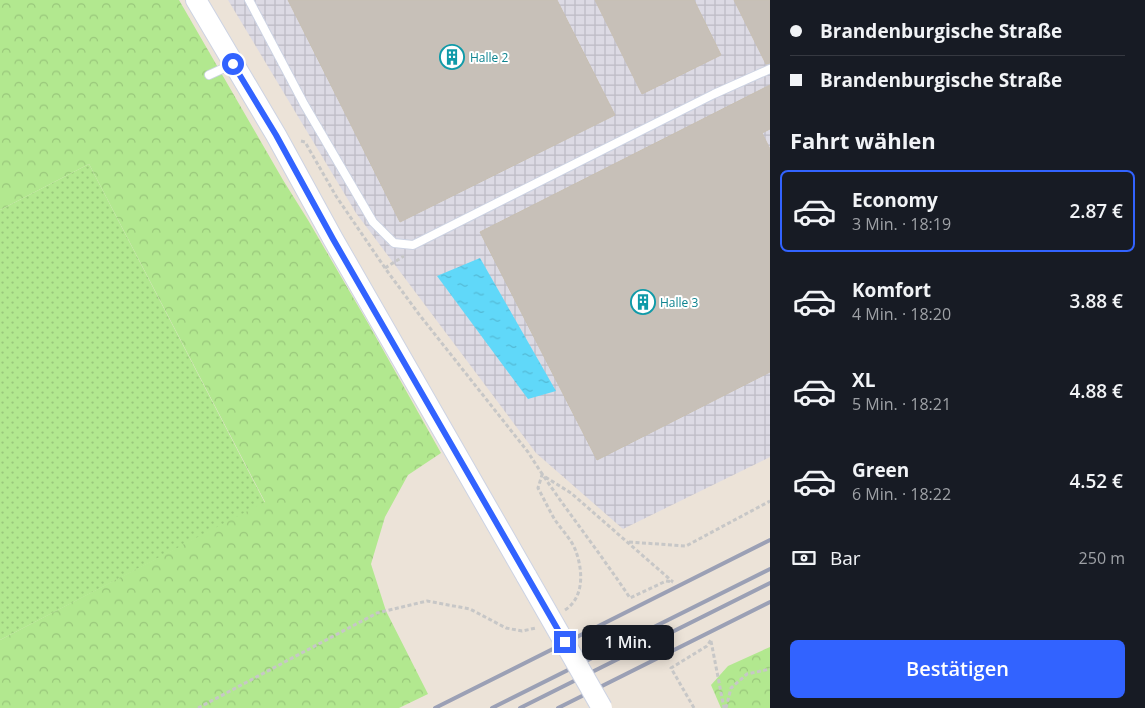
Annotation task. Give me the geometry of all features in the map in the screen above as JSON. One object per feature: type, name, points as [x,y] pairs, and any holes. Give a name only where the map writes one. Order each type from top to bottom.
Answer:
[{"type":"street","points":[[196,0],[276,135],[333,239],[602,708]]},
{"type":"lane","points":[[249,0],[304,104],[373,222],[394,243],[413,245],[714,94],[770,69]]},
{"type":"lane","points":[[209,75],[233,64]]},
{"type":"path","points":[[276,135],[305,142],[336,196],[385,268],[418,313],[528,452],[542,475],[582,527],[630,598],[666,581],[673,582],[571,493],[542,475]]},
{"type":"path","points":[[542,475],[538,488],[554,518],[575,549],[581,576],[579,591],[571,606],[562,612]]},
{"type":"path","points":[[628,542],[686,546],[770,501]]},
{"type":"path","points":[[198,708],[377,613],[427,601],[470,609],[506,628],[522,631],[538,628]]},
{"type":"path","points":[[694,708],[671,668],[707,646],[711,640],[725,708]]},
{"type":"path","points":[[725,708],[731,688],[747,674],[770,669]]},
{"type":"shaded area","points":[[228,0],[770,0],[770,457],[623,529],[536,453],[356,213]]},
{"type":"green space","points":[[0,0],[179,0],[368,323],[441,453],[408,475],[385,517],[371,564],[386,611],[428,694],[399,708],[0,708],[0,640],[265,502],[89,164],[0,210]]},
{"type":"green space","points":[[89,164],[265,503],[0,640],[0,210]]},
{"type":"green space","points":[[770,647],[770,708],[721,708],[711,685],[728,666]]},
{"type":"water","points":[[480,258],[556,391],[528,399],[437,276]]},
{"type":"building","name":"Halle 2","points":[[288,0],[557,0],[615,115],[400,222]]},
{"type":"building","points":[[595,0],[694,0],[721,55],[642,94]]},
{"type":"building","points":[[734,0],[770,0],[770,63],[766,64]]},
{"type":"building","name":"Halle 3","points":[[770,85],[770,129],[762,133],[770,149],[770,372],[597,460],[480,232]]},
{"type":"railway","points":[[435,708],[770,540]]},
{"type":"railway","points":[[492,708],[770,569]]},
{"type":"railway","points":[[520,708],[770,583]]},
{"type":"railway","points":[[558,708],[770,602]]},
{"type":"place","name":"Halle 2","points":[[452,57]]},
{"type":"place","name":"Halle 3","points":[[643,302]]},
{"type":"route","points":[[233,64],[276,135],[333,239],[565,642]]}]
